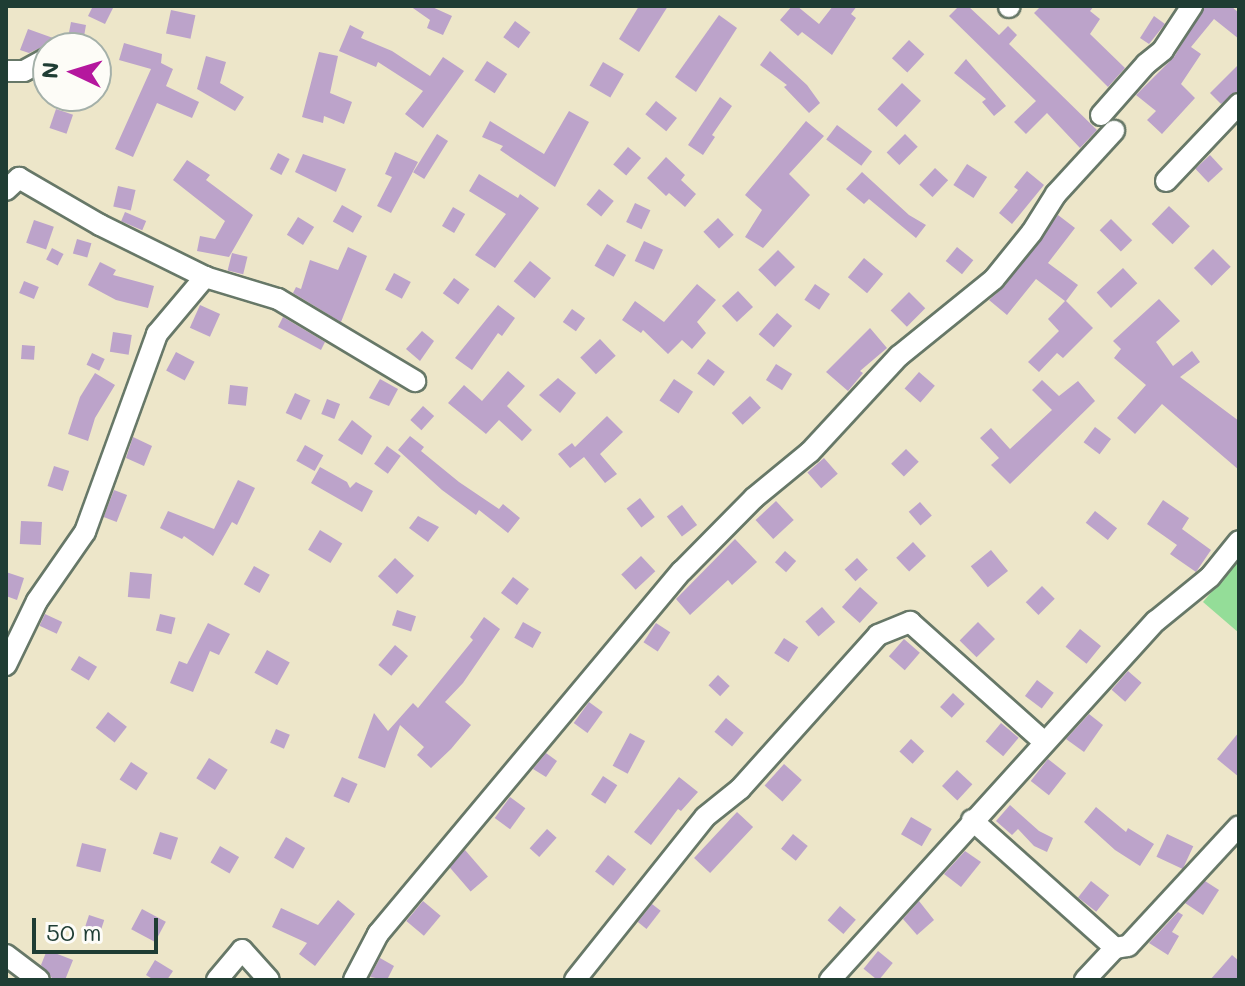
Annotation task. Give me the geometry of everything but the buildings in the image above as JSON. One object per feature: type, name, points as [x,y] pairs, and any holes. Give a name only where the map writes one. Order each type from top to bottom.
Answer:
[{"type":"street","points":[[354,980],[378,934],[682,571],[754,498],[810,452],[899,356],[994,279],[1032,232],[1146,64],[1163,50],[1192,6]]},
{"type":"street","points":[[6,71],[24,71],[32,66]]},
{"type":"street","points":[[1166,181],[1239,104]]},
{"type":"street","points":[[6,190],[19,178],[100,225],[205,277],[278,299],[346,343],[415,381]]},
{"type":"street","points":[[6,665],[37,601],[85,532],[157,334],[205,277]]},
{"type":"street","points":[[830,980],[972,820],[1156,621],[1210,577],[1239,541]]},
{"type":"street","points":[[575,980],[705,817],[740,789],[878,635],[910,622],[1044,742]]},
{"type":"street","points":[[972,820],[1115,948]]},
{"type":"street","points":[[1085,980],[1115,948],[1128,946],[1239,826]]},
{"type":"street","points":[[217,980],[242,950],[269,980]]},
{"type":"street","points":[[6,955],[39,980]]},
{"type":"green space","points":[[1239,559],[1239,633],[1203,602]]}]
